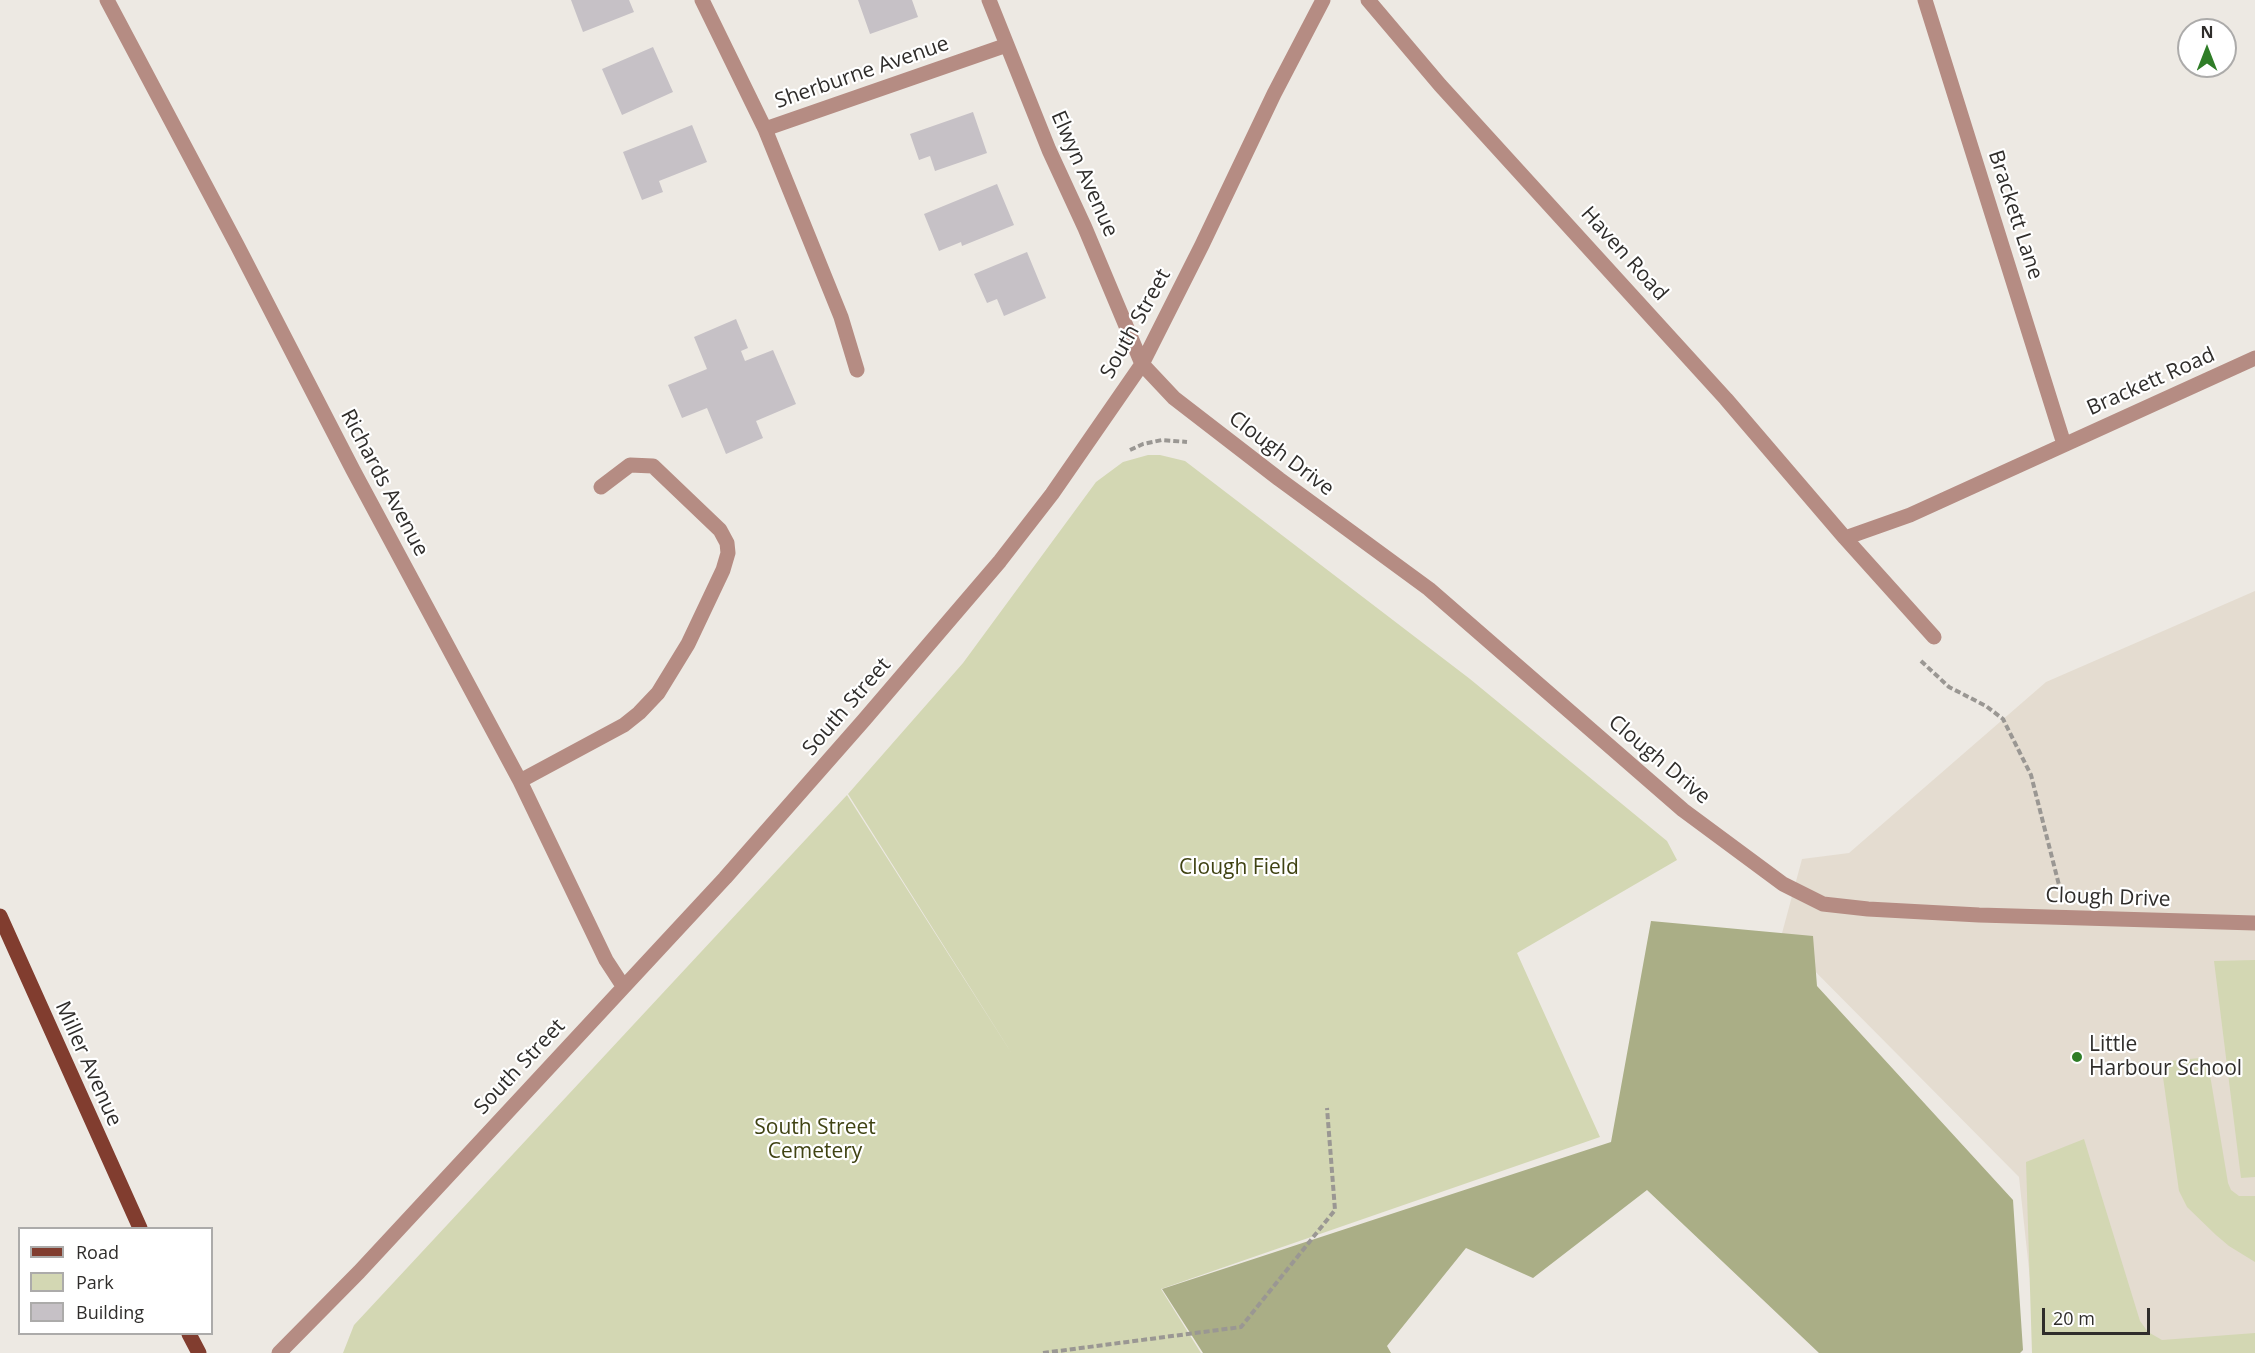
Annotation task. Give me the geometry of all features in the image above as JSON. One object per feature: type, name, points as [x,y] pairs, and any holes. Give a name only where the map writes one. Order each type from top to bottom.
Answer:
[{"type":"main road","name":"Miller Avenue","points":[[0,916],[140,1227]]},
{"type":"main road","points":[[190,1335],[199,1353]]},
{"type":"street","name":"Richards Avenue","points":[[107,0],[353,470],[520,781],[606,960],[623,986]]},
{"type":"street","name":"Sherburne Avenue","points":[[702,0],[765,129],[1007,45]]},
{"type":"street","name":"Elwyn Avenue","points":[[989,0],[1050,150],[1142,364]]},
{"type":"street","name":"South Street","points":[[279,1353],[359,1272],[725,878],[1000,561],[1052,494],[1142,364],[1274,94],[1323,0]]},
{"type":"street","name":"Haven Road","points":[[1368,0],[1440,85],[1726,399],[1934,638]]},
{"type":"street","name":"Brackett Lane","points":[[1925,0],[2064,444]]},
{"type":"street","points":[[765,129],[841,317],[857,370]]},
{"type":"street","name":"Brackett Road","points":[[2064,444],[2255,358]]},
{"type":"street","name":"Clough Drive","points":[[1142,364],[1174,398],[1279,479],[1429,589],[1683,810],[1784,884],[1823,904],[1868,909],[2002,916],[2255,923]]},
{"type":"street","points":[[1845,538],[1910,515],[2064,444]]},
{"type":"street","points":[[520,781],[624,724],[639,713],[658,693],[688,644],[723,570],[728,553],[727,543],[720,530],[653,466],[630,465],[601,487]]},
{"type":"path","points":[[1917,658],[1949,687],[1986,706],[2003,718],[2031,775],[2059,885]]},
{"type":"path","points":[[1042,1353],[1241,1327],[1335,1210],[1327,1108]]},
{"type":"shaded area","name":"Little Harbour School","points":[[2255,591],[2255,1353],[2038,1353],[2019,1177],[1781,937],[1802,859],[1849,853],[2046,682]]},
{"type":"green space","name":"Clough Field","points":[[1148,455],[1160,455],[1185,461],[1470,679],[1667,841],[1677,860],[1517,953],[1600,1137],[1161,1289],[1201,1353],[343,1353],[354,1325],[847,795],[1014,1057],[848,794],[963,663],[1096,482],[1123,462]]},
{"type":"green space","points":[[1651,921],[1813,936],[1817,986],[2013,1200],[2023,1350],[2020,1353],[1819,1353],[1647,1190],[1533,1278],[1466,1248],[1387,1346],[1391,1353],[1203,1353],[1162,1289],[1611,1142]]},
{"type":"green space","points":[[2255,960],[2255,1177],[2241,1178],[2214,961]]},
{"type":"green space","points":[[2200,1058],[2208,1063],[2228,1183],[2231,1190],[2239,1196],[2255,1196],[2255,1262],[2216,1235],[2187,1207],[2179,1191],[2162,1070],[2164,1064],[2169,1061]]},
{"type":"green space","points":[[2084,1139],[2140,1321],[2148,1332],[2162,1340],[2255,1333],[2255,1353],[2032,1353],[2026,1162]]},
{"type":"building","points":[[571,0],[629,0],[634,12],[583,32]]},
{"type":"building","points":[[858,0],[912,0],[918,17],[870,34]]},
{"type":"building","points":[[653,47],[673,92],[622,115],[602,69]]},
{"type":"building","points":[[973,112],[987,153],[935,171],[930,156],[919,160],[910,134]]},
{"type":"building","points":[[692,125],[707,162],[659,181],[663,192],[642,200],[623,152]]},
{"type":"building","points":[[997,184],[1014,225],[962,246],[961,242],[939,251],[924,214]]},
{"type":"building","points":[[1027,252],[1046,298],[1004,316],[997,299],[987,303],[974,274]]},
{"type":"building","points":[[736,319],[748,348],[741,351],[745,361],[773,350],[796,404],[756,421],[763,438],[726,454],[707,408],[682,418],[668,385],[707,369],[694,337]]},
{"type":"place","name":"Little Harbour School","points":[[2077,1057]]},
{"type":"park label","name":"South Street Cemetery","points":[[815,1140]]}]
